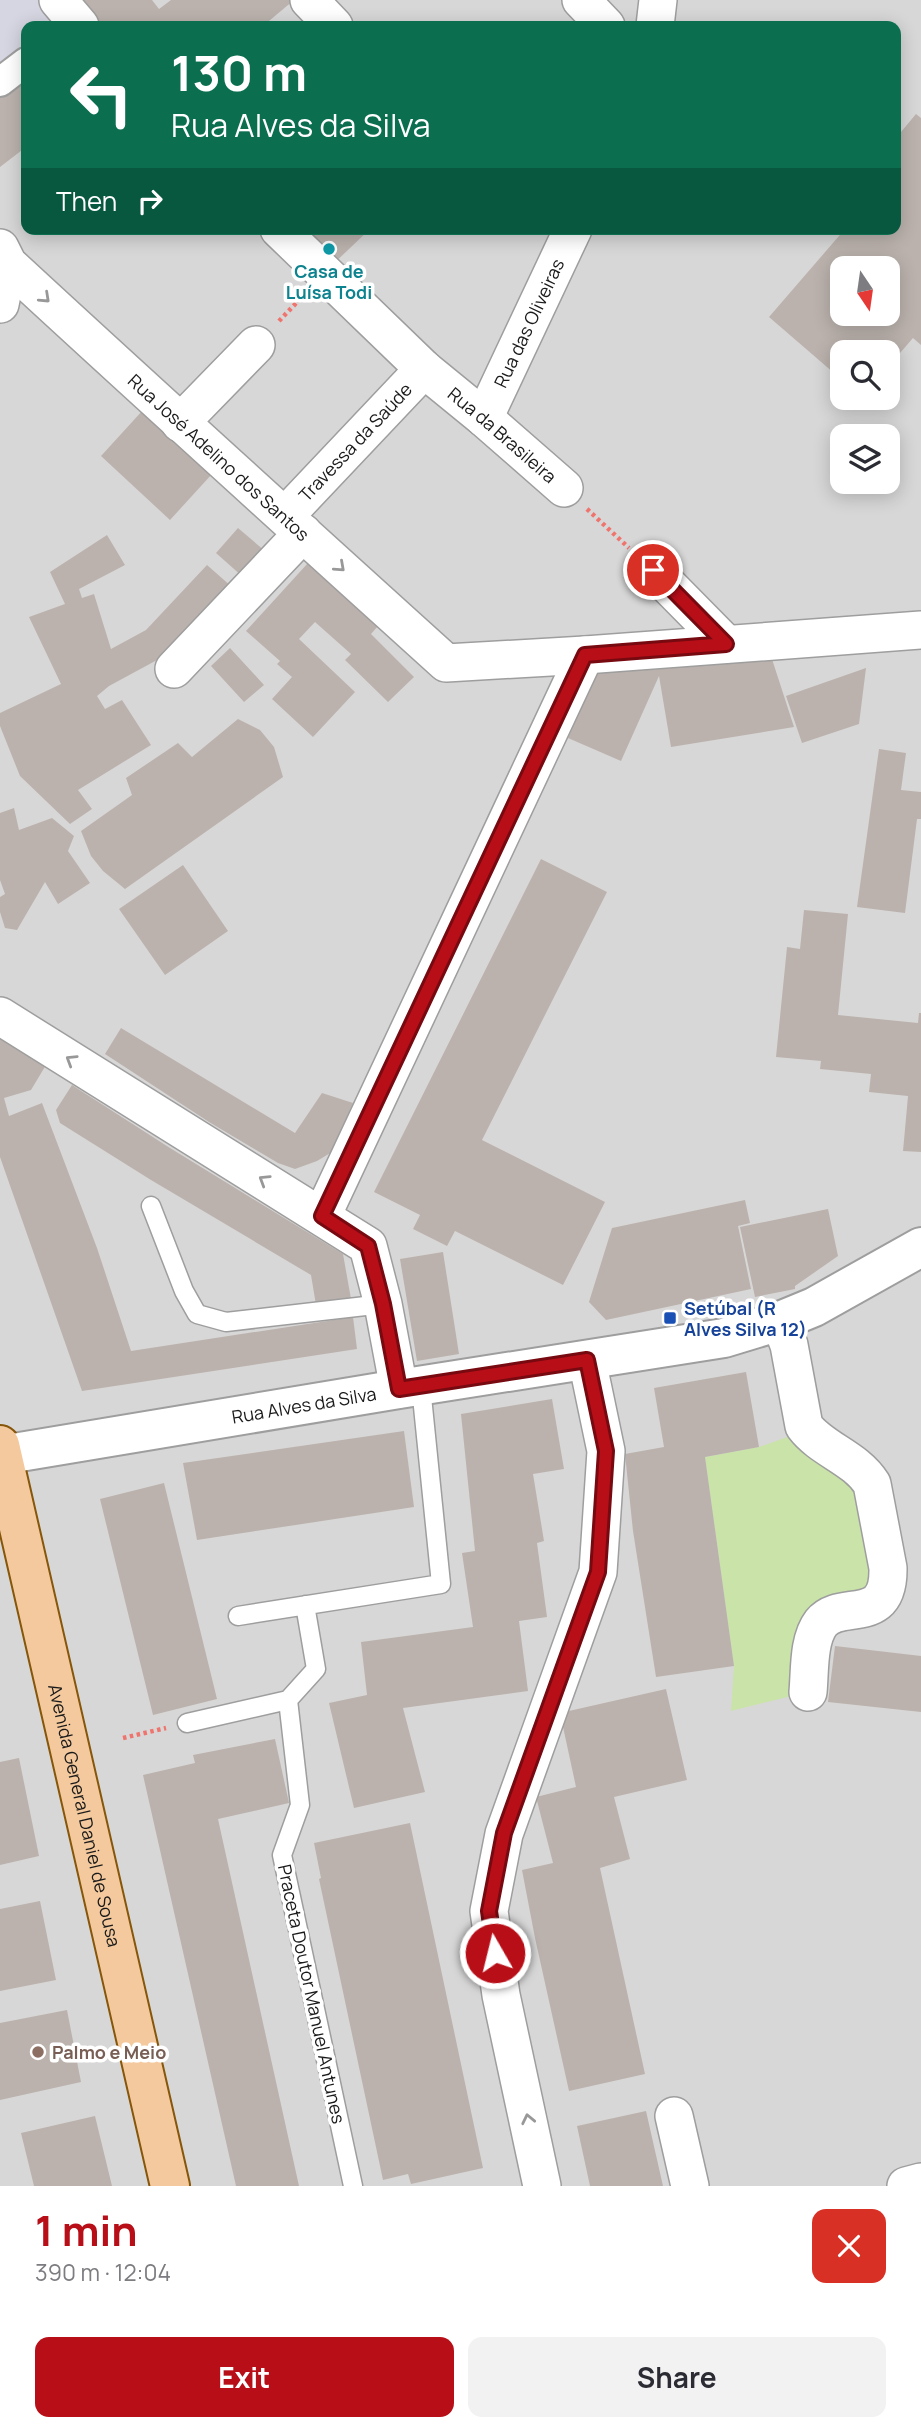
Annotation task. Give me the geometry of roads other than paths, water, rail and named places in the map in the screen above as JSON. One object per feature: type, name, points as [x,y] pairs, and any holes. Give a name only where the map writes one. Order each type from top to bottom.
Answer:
[{"type":"main road","name":"Avenida General Daniel de Sousa","points":[[1,1450],[170,2186]]},
{"type":"street","points":[[309,0],[329,21]]},
{"type":"street","points":[[581,0],[601,21]]},
{"type":"street","points":[[656,21],[658,0]]},
{"type":"street","points":[[0,82],[21,66]]},
{"type":"street","name":"Rua da Brasileira","points":[[285,235],[424,369],[564,488]]},
{"type":"street","name":"Rua das Oliveiras","points":[[484,418],[570,235]]},
{"type":"street","points":[[0,304],[4,256]]},
{"type":"street","name":"Rua José Adelino dos Santos","points":[[4,256],[180,424],[446,663],[585,655]]},
{"type":"street","points":[[180,424],[257,345]]},
{"type":"street","name":"Travessa da Saúde","points":[[173,669],[424,369]]},
{"type":"street","points":[[653,570],[726,644]]},
{"type":"street","points":[[322,1216],[585,655],[921,630]]},
{"type":"street","points":[[0,1016],[368,1246],[410,1388]]},
{"type":"street","name":"Rua Alves da Silva","points":[[1,1450],[724,1338],[780,1321],[814,1307],[921,1247]]},
{"type":"street","points":[[780,1321],[789,1345],[804,1426],[812,1437],[865,1472],[872,1484],[888,1568],[888,1580],[883,1595],[874,1604],[863,1610],[834,1615],[824,1619],[818,1626],[814,1637],[808,1692]]},
{"type":"street","points":[[542,2186],[501,1995],[489,1911],[504,1833],[598,1572],[606,1451],[587,1360]]},
{"type":"street","points":[[674,2116],[690,2186]]},
{"type":"street","points":[[906,2186],[921,2182]]},
{"type":"lane","points":[[151,1206],[184,1291],[197,1314],[226,1322],[383,1304]]},
{"type":"lane","points":[[238,1615],[441,1584],[410,1388]]},
{"type":"lane","points":[[187,1723],[288,1700],[316,1669],[305,1605]]},
{"type":"lane","name":"Praceta Doutor Manuel Antunes","points":[[288,1700],[300,1805],[282,1855],[353,2186]]},
{"type":"place","name":"Casa de Luísa Todi","points":[[329,249]]},
{"type":"place","name":"Setúbal (R Alves Silva 12)","points":[[670,1318]]},
{"type":"place","name":"Palmo e Meio","points":[[38,2052]]}]
